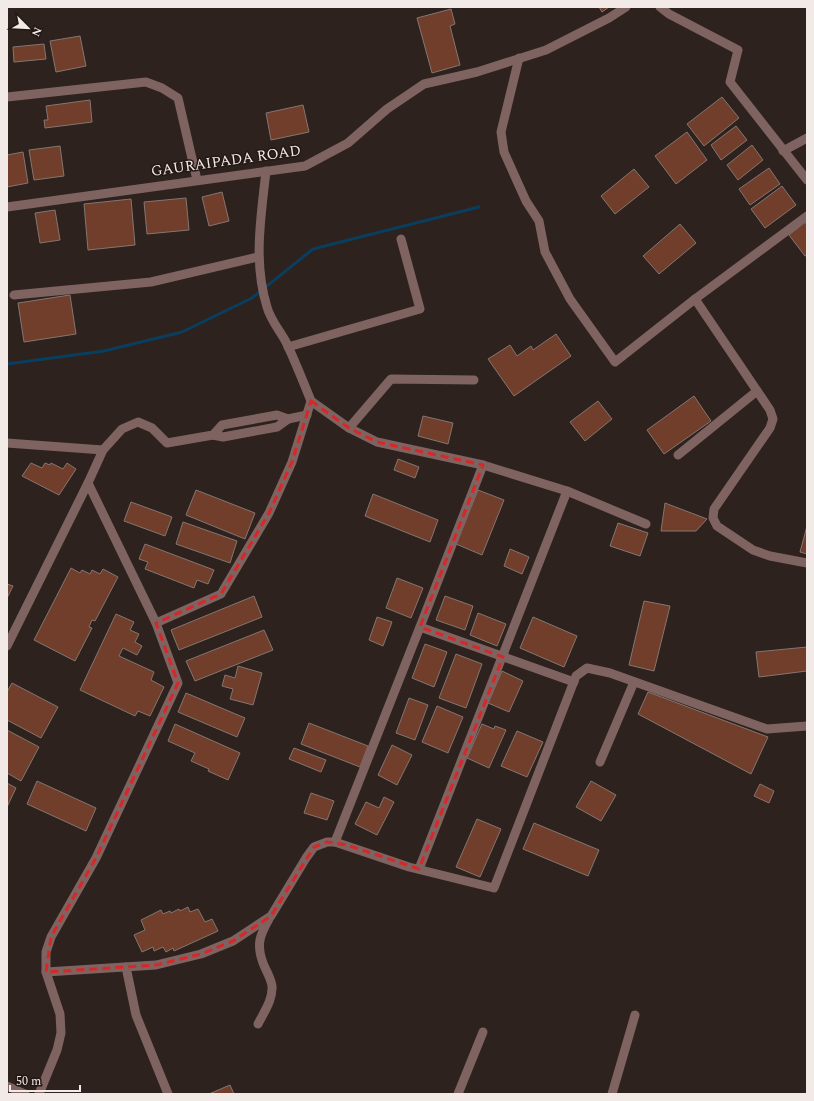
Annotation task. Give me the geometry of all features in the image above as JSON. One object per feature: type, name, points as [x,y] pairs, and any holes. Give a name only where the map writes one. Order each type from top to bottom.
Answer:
[{"type":"street","name":"GAURAIPADA ROAD","points":[[7,207],[305,166],[348,143],[387,109],[424,84],[477,72],[546,50],[609,18],[626,7]]},
{"type":"street","points":[[660,7],[669,14],[738,50],[730,82],[807,180]]},
{"type":"street","points":[[519,58],[501,132],[504,152],[526,201],[539,221],[545,252],[570,299],[614,362],[695,299],[807,216]]},
{"type":"street","points":[[7,97],[146,82],[162,88],[178,98],[197,180]]},
{"type":"street","points":[[783,151],[807,138]]},
{"type":"street","points":[[266,171],[259,233],[258,257],[260,281],[267,309],[288,347],[311,401],[349,428],[377,442],[483,465],[567,491],[646,524]]},
{"type":"street","points":[[288,347],[420,309],[401,239]]},
{"type":"street","points":[[14,295],[151,282],[258,257]]},
{"type":"street","points":[[695,299],[770,410],[773,419],[770,428],[714,509],[712,518],[717,526],[753,550],[770,556],[807,563]]},
{"type":"street","points":[[349,428],[391,379],[474,380]]},
{"type":"street","points":[[678,455],[757,391]]},
{"type":"street","points":[[156,623],[221,594],[269,513],[292,462],[311,401]]},
{"type":"street","points":[[7,646],[104,450],[122,429],[138,422],[152,428],[167,443],[213,435],[222,425],[277,415],[288,419],[307,415]]},
{"type":"street","points":[[7,443],[104,450]]},
{"type":"street","points":[[335,842],[483,465]]},
{"type":"street","points":[[38,1094],[57,1050],[61,1033],[60,1014],[46,972],[46,952],[51,937],[96,858],[178,683],[156,623],[88,484]]},
{"type":"street","points":[[418,869],[503,657],[567,491]]},
{"type":"street","points":[[420,627],[574,682]]},
{"type":"street","points":[[258,1024],[269,1004],[272,987],[259,949],[261,933],[314,847],[327,842],[335,842],[418,869],[494,888],[576,676],[587,668],[610,673],[767,729],[807,726]]},
{"type":"street","points":[[600,762],[634,682]]},
{"type":"street","points":[[46,972],[156,965],[201,954],[233,941],[271,916]]},
{"type":"street","points":[[126,967],[136,1015],[168,1094]]},
{"type":"street","points":[[612,1094],[635,1015]]},
{"type":"street","points":[[458,1094],[484,1032]]},
{"type":"street","points":[[7,1086],[25,1094]]},
{"type":"highlighted area","points":[[311,401],[349,428],[377,442],[483,465],[420,627],[503,657],[419,869],[347,845],[327,842],[314,847],[271,916],[233,941],[201,954],[156,965],[46,972],[51,937],[96,858],[178,683],[156,623],[221,594],[269,513],[292,462]]},
{"type":"building","points":[[599,7],[609,7],[602,12]]},
{"type":"building","points":[[451,9],[455,24],[450,26],[460,65],[432,73],[417,18]]},
{"type":"building","points":[[80,36],[86,66],[56,72],[50,41]]},
{"type":"building","points":[[44,44],[46,59],[14,62],[13,47]]},
{"type":"building","points":[[722,97],[739,118],[704,146],[687,124]]},
{"type":"building","points":[[90,100],[92,122],[45,128],[44,120],[48,120],[46,106]]},
{"type":"building","points":[[303,105],[309,132],[271,140],[266,113]]},
{"type":"building","points":[[736,126],[747,140],[721,160],[711,145]]},
{"type":"building","points":[[687,132],[707,160],[676,184],[655,156]]},
{"type":"building","points":[[752,145],[763,160],[738,180],[727,165]]},
{"type":"building","points":[[60,146],[64,176],[34,180],[29,150]]},
{"type":"building","points":[[23,152],[28,183],[7,187],[7,155]]},
{"type":"building","points":[[769,168],[780,184],[750,205],[739,189]]},
{"type":"building","points":[[634,169],[649,187],[615,214],[601,196]]},
{"type":"building","points":[[782,186],[796,205],[765,228],[751,209]]},
{"type":"building","points":[[222,192],[229,221],[209,226],[202,197]]},
{"type":"building","points":[[186,198],[189,230],[147,234],[144,202]]},
{"type":"building","points":[[131,199],[135,245],[88,250],[84,204]]},
{"type":"building","points":[[55,210],[60,240],[40,243],[35,213]]},
{"type":"building","points":[[805,222],[807,225],[807,255],[805,256],[789,235]]},
{"type":"building","points":[[680,224],[696,243],[659,274],[643,256]]},
{"type":"building","points":[[70,295],[76,334],[24,342],[18,303]]},
{"type":"building","points":[[556,334],[571,356],[514,396],[488,359],[510,345],[517,356],[531,346],[533,350]]},
{"type":"building","points":[[694,396],[711,421],[664,454],[647,430]]},
{"type":"building","points":[[598,401],[612,419],[585,441],[570,422]]},
{"type":"building","points":[[423,416],[453,423],[448,444],[418,436]]},
{"type":"building","points":[[398,459],[419,467],[415,478],[394,470]]},
{"type":"building","points":[[31,463],[42,468],[45,463],[50,465],[51,463],[63,469],[67,463],[76,469],[59,495],[22,476]]},
{"type":"building","points":[[196,490],[255,513],[245,539],[186,515]]},
{"type":"building","points":[[478,490],[504,500],[482,555],[456,544]]},
{"type":"building","points":[[373,494],[438,520],[430,542],[365,516]]},
{"type":"building","points":[[131,502],[172,517],[165,536],[124,521]]},
{"type":"building","points":[[665,503],[707,519],[696,531],[661,531]]},
{"type":"building","points":[[183,522],[237,541],[230,563],[176,544]]},
{"type":"building","points":[[618,523],[648,533],[640,556],[610,546]]},
{"type":"building","points":[[807,526],[807,554],[800,552]]},
{"type":"building","points":[[145,544],[214,570],[208,584],[197,580],[194,588],[145,569],[148,562],[139,559]]},
{"type":"building","points":[[510,549],[529,557],[522,574],[504,566]]},
{"type":"building","points":[[71,568],[80,573],[82,570],[90,574],[92,570],[100,574],[103,569],[118,577],[95,621],[92,620],[89,627],[92,628],[75,661],[34,640]]},
{"type":"building","points":[[397,578],[423,588],[411,618],[386,608]]},
{"type":"building","points":[[7,584],[13,586],[7,598]]},
{"type":"building","points":[[254,596],[262,617],[179,650],[171,630]]},
{"type":"building","points":[[445,596],[473,606],[465,630],[436,620]]},
{"type":"building","points":[[644,601],[670,606],[654,671],[629,665]]},
{"type":"building","points":[[478,613],[506,624],[497,646],[470,635]]},
{"type":"building","points":[[116,614],[134,622],[130,630],[139,634],[135,642],[142,646],[137,655],[123,648],[119,656],[154,672],[151,680],[164,687],[150,716],[138,711],[135,716],[80,690]]},
{"type":"building","points":[[377,617],[392,622],[383,646],[369,640]]},
{"type":"building","points":[[533,617],[577,636],[564,667],[520,648]]},
{"type":"building","points":[[264,630],[273,650],[195,681],[186,661]]},
{"type":"building","points":[[425,644],[447,652],[434,687],[412,678]]},
{"type":"building","points":[[807,647],[807,671],[759,677],[756,652]]},
{"type":"building","points":[[456,654],[482,664],[466,708],[439,698]]},
{"type":"building","points":[[238,666],[262,673],[253,705],[230,699],[233,689],[222,686],[225,675],[235,678]]},
{"type":"building","points":[[502,671],[523,681],[509,712],[488,703]]},
{"type":"building","points":[[12,683],[58,707],[41,738],[7,720],[7,692]]},
{"type":"building","points":[[648,692],[768,737],[751,774],[638,714]]},
{"type":"building","points":[[186,693],[245,718],[237,737],[178,712]]},
{"type":"building","points":[[409,698],[428,705],[415,740],[396,733]]},
{"type":"building","points":[[437,706],[463,717],[448,753],[422,742]]},
{"type":"building","points":[[309,723],[368,746],[360,767],[301,744]]},
{"type":"building","points":[[175,724],[240,753],[228,780],[191,761],[195,753],[168,741]]},
{"type":"building","points":[[482,724],[494,729],[495,726],[506,730],[489,768],[467,758]]},
{"type":"building","points":[[7,730],[39,747],[21,781],[7,773]]},
{"type":"building","points":[[517,731],[543,742],[527,777],[501,766]]},
{"type":"building","points":[[392,745],[412,755],[397,785],[378,775]]},
{"type":"building","points":[[294,748],[326,760],[321,772],[289,759]]},
{"type":"building","points":[[37,781],[96,808],[86,831],[27,804]]},
{"type":"building","points":[[591,781],[616,795],[601,821],[576,807]]},
{"type":"building","points":[[7,783],[16,788],[7,807]]},
{"type":"building","points":[[760,784],[774,791],[769,803],[754,796]]},
{"type":"building","points":[[311,793],[334,801],[327,820],[304,813]]},
{"type":"building","points":[[384,797],[394,802],[377,835],[355,824],[366,802],[379,808]]},
{"type":"building","points":[[477,819],[501,829],[480,877],[456,867]]},
{"type":"building","points":[[534,823],[599,850],[588,876],[523,849]]},
{"type":"building","points":[[188,907],[190,912],[198,909],[205,922],[212,919],[218,931],[174,951],[173,948],[166,952],[163,947],[154,951],[153,947],[142,952],[134,935],[145,930],[141,920],[161,910],[163,914],[170,911],[171,913],[179,909],[180,911]]},
{"type":"building","points":[[230,1085],[234,1094],[209,1094]]},
{"type":"waterway","points":[[7,364],[104,351],[182,332],[252,298],[313,249],[479,207]]}]
